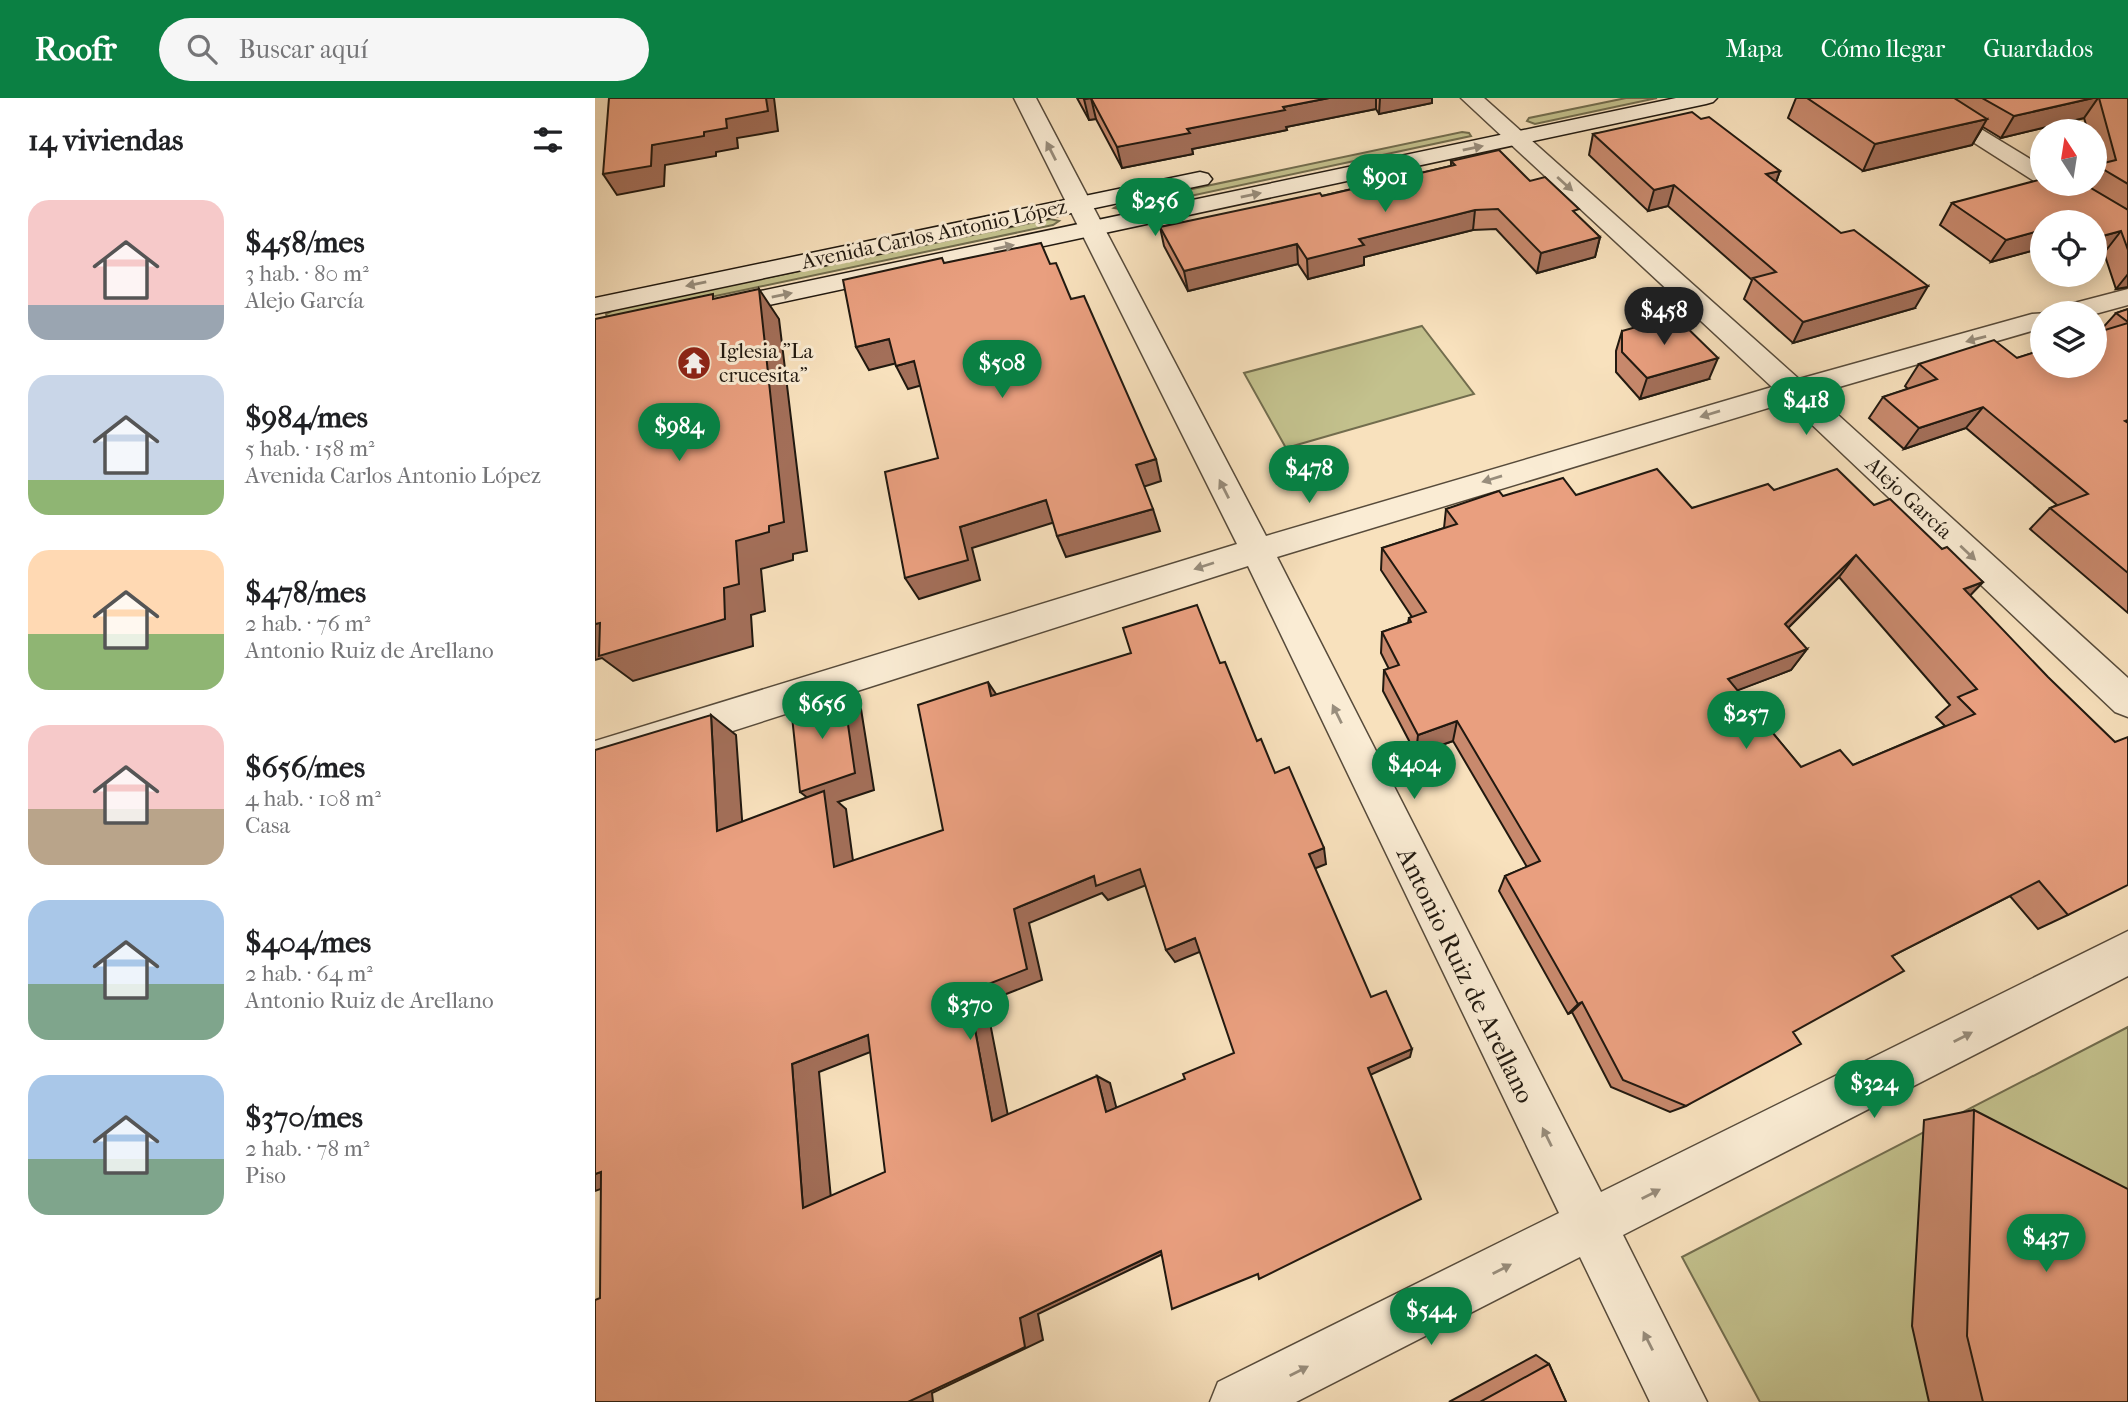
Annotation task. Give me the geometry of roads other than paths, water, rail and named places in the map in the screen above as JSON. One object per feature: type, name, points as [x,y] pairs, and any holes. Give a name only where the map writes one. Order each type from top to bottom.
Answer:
[{"type":"street","name":"Antonio Ruiz de Arellano","points":[[1025,98],[1256,549],[1679,1402]]},
{"type":"street","name":"Alejo García","points":[[1472,98],[1792,389],[2128,701]]},
{"type":"street","name":"Avenida Carlos Antonio López","points":[[1446,130],[1505,130],[1603,98]]},
{"type":"street","name":"Avenida Carlos Antonio López","points":[[595,306],[1084,216],[1505,130],[1706,98]]},
{"type":"street","points":[[1915,98],[2030,169]]},
{"type":"street","name":"Avenida Carlos Antonio López","points":[[688,314],[1084,216],[1221,175]]},
{"type":"street","points":[[2107,303],[2128,297]]},
{"type":"street","points":[[595,758],[1256,549],[1792,389],[2030,323]]},
{"type":"street","points":[[1238,1402],[2128,954]]},
{"type":"place","name":"Iglesia \"La crucesita\"","points":[[694,363]]}]
